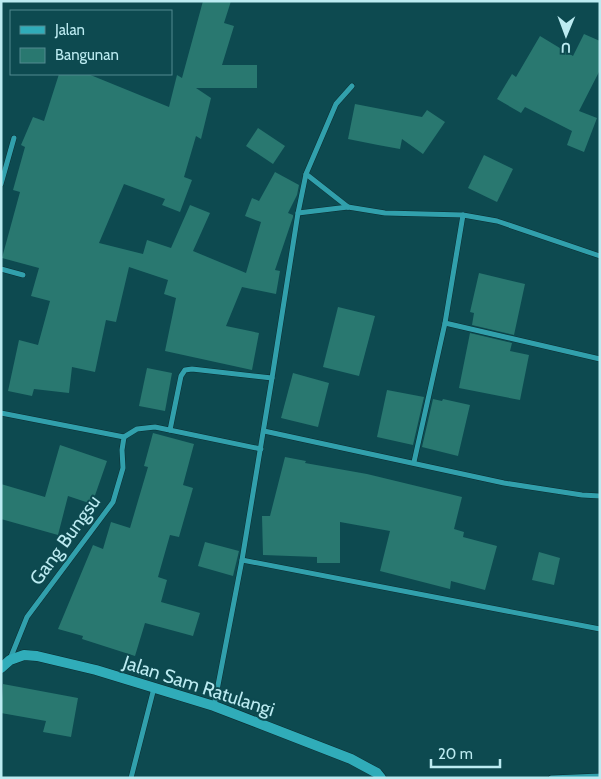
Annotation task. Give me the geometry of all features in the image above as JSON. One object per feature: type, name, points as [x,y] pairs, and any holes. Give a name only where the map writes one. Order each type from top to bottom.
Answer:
[{"type":"street","points":[[214,706],[242,560],[298,213],[306,174],[336,104],[352,86]]},
{"type":"street","points":[[1,184],[3,171],[14,138]]},
{"type":"street","points":[[306,174],[348,206]]},
{"type":"street","points":[[298,213],[348,206],[385,213],[463,215],[497,221],[600,256]]},
{"type":"street","points":[[414,462],[445,323],[463,215]]},
{"type":"street","points":[[1,269],[23,275]]},
{"type":"street","points":[[445,323],[600,358]]},
{"type":"street","points":[[170,430],[181,376],[184,370],[192,368],[272,378]]},
{"type":"street","points":[[1,413],[124,436],[146,427],[170,430],[261,449]]},
{"type":"street","points":[[264,431],[504,483],[600,496]]},
{"type":"street","name":"Gang Bungsu","points":[[10,660],[27,617],[113,502],[124,468],[122,450],[124,436]]},
{"type":"street","points":[[242,560],[600,629]]},
{"type":"street","name":"Jalan Sam Ratulangi","points":[[10,660],[24,655],[37,656],[96,670],[214,706],[351,759],[377,773],[381,778]]},
{"type":"street","points":[[1,668],[10,660]]},
{"type":"street","points":[[131,778],[154,687]]},
{"type":"street","points":[[551,778],[600,776]]},
{"type":"building","points":[[203,1],[231,1],[224,23],[234,26],[222,65],[257,65],[257,88],[196,88],[211,98],[201,139],[196,136],[184,177],[192,180],[180,212],[162,205],[165,199],[124,184],[99,243],[143,254],[147,240],[171,248],[190,205],[210,213],[193,251],[246,273],[261,222],[245,216],[252,198],[259,201],[275,172],[299,185],[297,195],[288,213],[293,215],[293,217],[275,270],[280,271],[276,294],[242,287],[226,326],[259,333],[252,370],[165,351],[176,298],[164,294],[168,280],[129,267],[116,322],[106,320],[95,372],[72,367],[69,393],[34,389],[32,396],[8,391],[19,340],[38,345],[50,301],[31,296],[39,268],[2,258],[20,192],[13,190],[25,147],[21,145],[33,117],[44,121],[59,75],[90,75],[169,107],[177,75],[182,78]]},
{"type":"building","points":[[584,34],[600,41],[600,70],[579,111],[597,118],[584,152],[567,145],[572,131],[525,107],[521,113],[497,99],[512,74],[516,77],[540,36],[573,56]]},
{"type":"building","points":[[355,104],[422,117],[427,110],[445,122],[423,154],[402,139],[400,149],[348,139]]},
{"type":"building","points":[[258,128],[285,146],[273,164],[246,146]]},
{"type":"building","points":[[484,155],[513,169],[497,202],[468,188]]},
{"type":"building","points":[[479,273],[525,284],[514,335],[472,325],[474,313],[470,312]]},
{"type":"building","points":[[338,307],[375,316],[359,376],[323,367]]},
{"type":"building","points":[[470,333],[512,343],[510,351],[529,355],[520,400],[459,388]]},
{"type":"building","points":[[147,368],[172,373],[165,411],[139,406]]},
{"type":"building","points":[[293,373],[329,383],[318,427],[281,418]]},
{"type":"building","points":[[387,390],[424,397],[413,445],[377,437]]},
{"type":"building","points":[[433,399],[442,401],[443,399],[470,405],[458,456],[422,447]]},
{"type":"building","points":[[153,433],[194,444],[183,485],[193,488],[179,537],[170,535],[158,577],[167,580],[161,602],[200,613],[193,636],[145,623],[135,656],[82,639],[83,636],[58,629],[93,545],[103,549],[111,522],[130,528],[148,467],[144,466]]},
{"type":"building","points":[[60,445],[107,461],[92,504],[68,496],[58,535],[1,519],[1,484],[45,497]]},
{"type":"building","points":[[285,457],[462,497],[454,529],[464,532],[463,537],[497,546],[485,590],[451,581],[450,589],[380,571],[390,531],[340,522],[340,563],[317,563],[317,557],[263,555],[262,516],[270,516]]},
{"type":"building","points":[[205,542],[239,551],[233,576],[198,566]]},
{"type":"building","points":[[539,552],[560,558],[554,585],[532,580]]},
{"type":"building","points":[[3,684],[78,698],[71,737],[43,732],[46,721],[1,713]]}]
